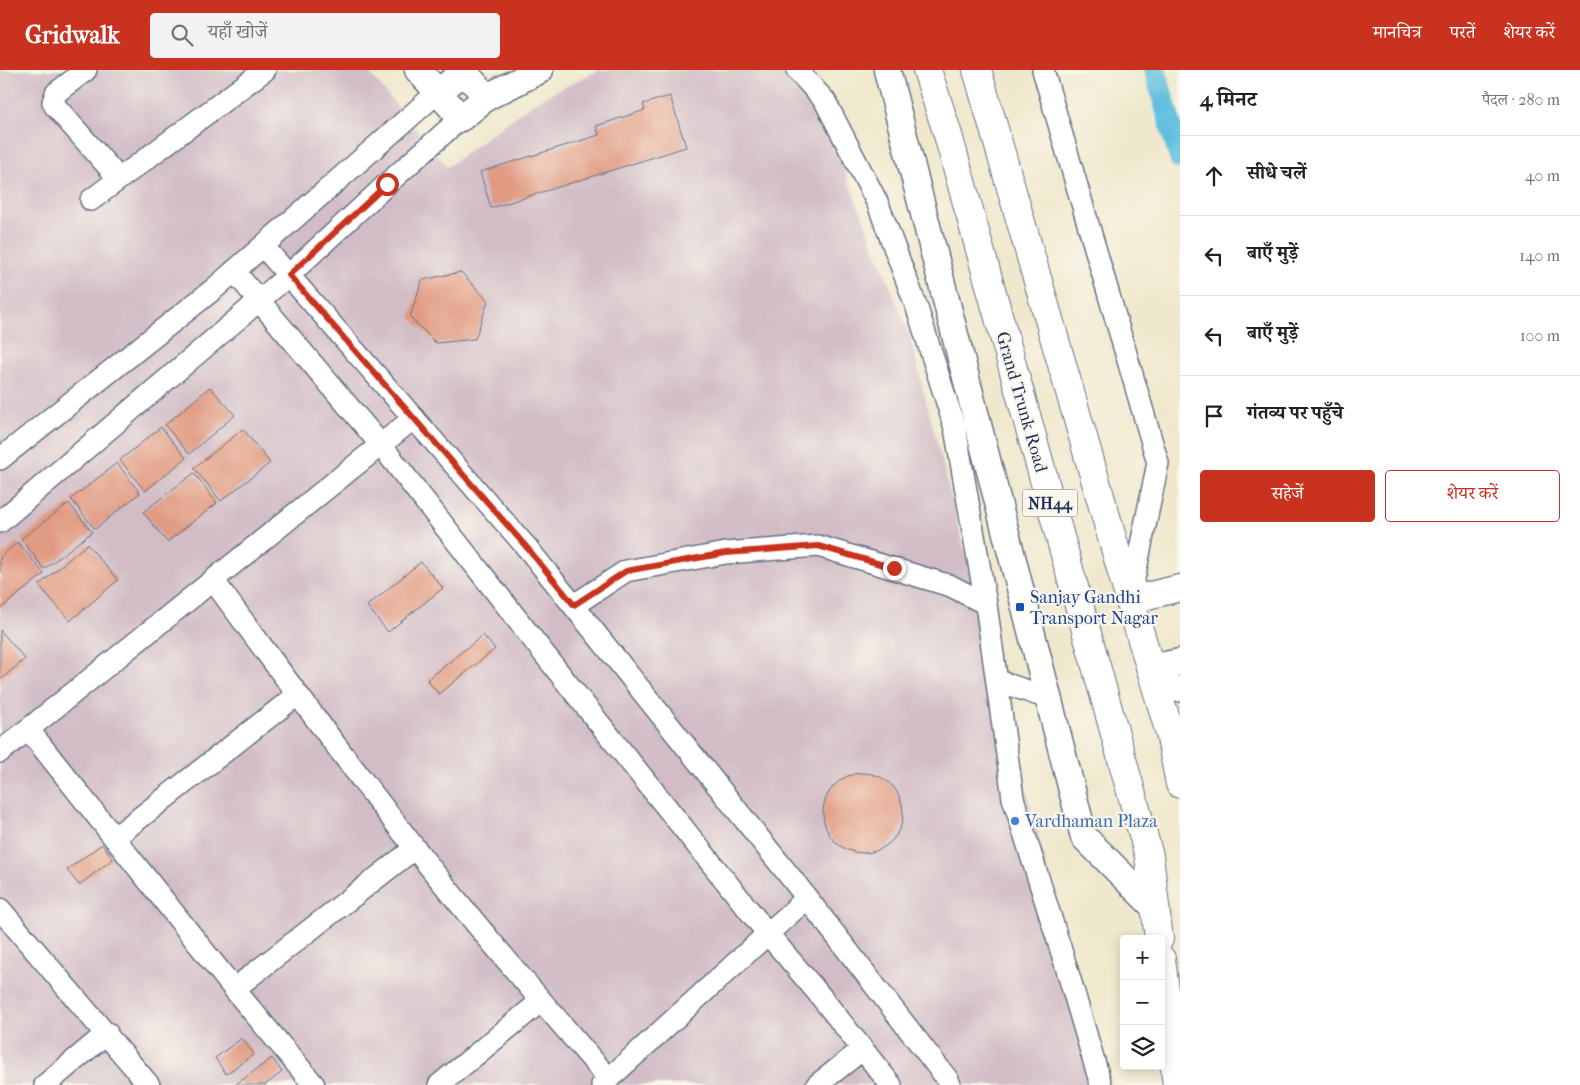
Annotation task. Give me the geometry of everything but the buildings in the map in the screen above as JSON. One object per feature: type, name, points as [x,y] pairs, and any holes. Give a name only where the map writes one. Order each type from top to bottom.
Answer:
[{"type":"highway","name":"Grand Trunk Road","points":[[927,70],[953,154],[1149,856],[1158,935]]},
{"type":"highway","name":"NH44","points":[[976,70],[1170,733],[1179,779]]},
{"type":"highway","points":[[1164,980],[1177,1085]]},
{"type":"highway","points":[[1167,1085],[1170,1032]]},
{"type":"main road","points":[[418,70],[461,118],[487,97],[540,70]]},
{"type":"main road","points":[[438,92],[464,70],[487,97]]},
{"type":"main road","points":[[887,70],[1084,836],[1155,908]]},
{"type":"main road","points":[[1130,600],[1180,588]]},
{"type":"main road","points":[[1150,668],[1180,662]]},
{"type":"street","points":[[86,70],[56,93],[53,102],[119,179]]},
{"type":"street","points":[[91,200],[265,70]]},
{"type":"street","points":[[797,70],[825,101],[878,204],[917,308],[954,428],[986,604],[1013,798],[1101,1085]]},
{"type":"street","points":[[1043,70],[1158,463],[1130,600]]},
{"type":"street","points":[[0,459],[234,271],[438,92]]},
{"type":"street","points":[[0,522],[260,301],[461,118]]},
{"type":"street","points":[[263,246],[529,550],[807,898],[950,1085]]},
{"type":"street","points":[[234,271],[381,445],[567,683],[891,1085]]},
{"type":"street","points":[[0,752],[414,418]]},
{"type":"street","points":[[574,605],[626,571],[726,553],[818,546],[951,586],[986,604]]},
{"type":"street","points":[[213,580],[297,695],[415,848],[606,1082],[807,898]]},
{"type":"street","points":[[1150,668],[1180,691]]},
{"type":"street","points":[[998,682],[1048,698]]},
{"type":"street","points":[[114,838],[297,695]]},
{"type":"street","points":[[28,729],[234,989],[314,1085]]},
{"type":"street","points":[[234,989],[415,848]]},
{"type":"street","points":[[4,920],[107,1033],[150,1085]]},
{"type":"street","points":[[439,1085],[541,1000]]},
{"type":"street","points":[[45,1085],[107,1033]]},
{"type":"street","points":[[818,1085],[863,1049]]},
{"type":"shaded area","points":[[0,70],[367,70],[447,167],[536,101],[599,70],[784,70],[814,94],[909,334],[1096,1059],[1097,1085],[0,1085]]},
{"type":"waterway","points":[[1155,70],[1180,158]]},
{"type":"place","name":"Sanjay Gandhi Transport Nagar","points":[[1020,607]]},
{"type":"place","name":"Vardhaman Plaza","points":[[1015,821]]},
{"type":"route","points":[[387,184],[289,275],[529,550],[574,605],[626,571],[726,553],[818,546],[894,568]]}]
